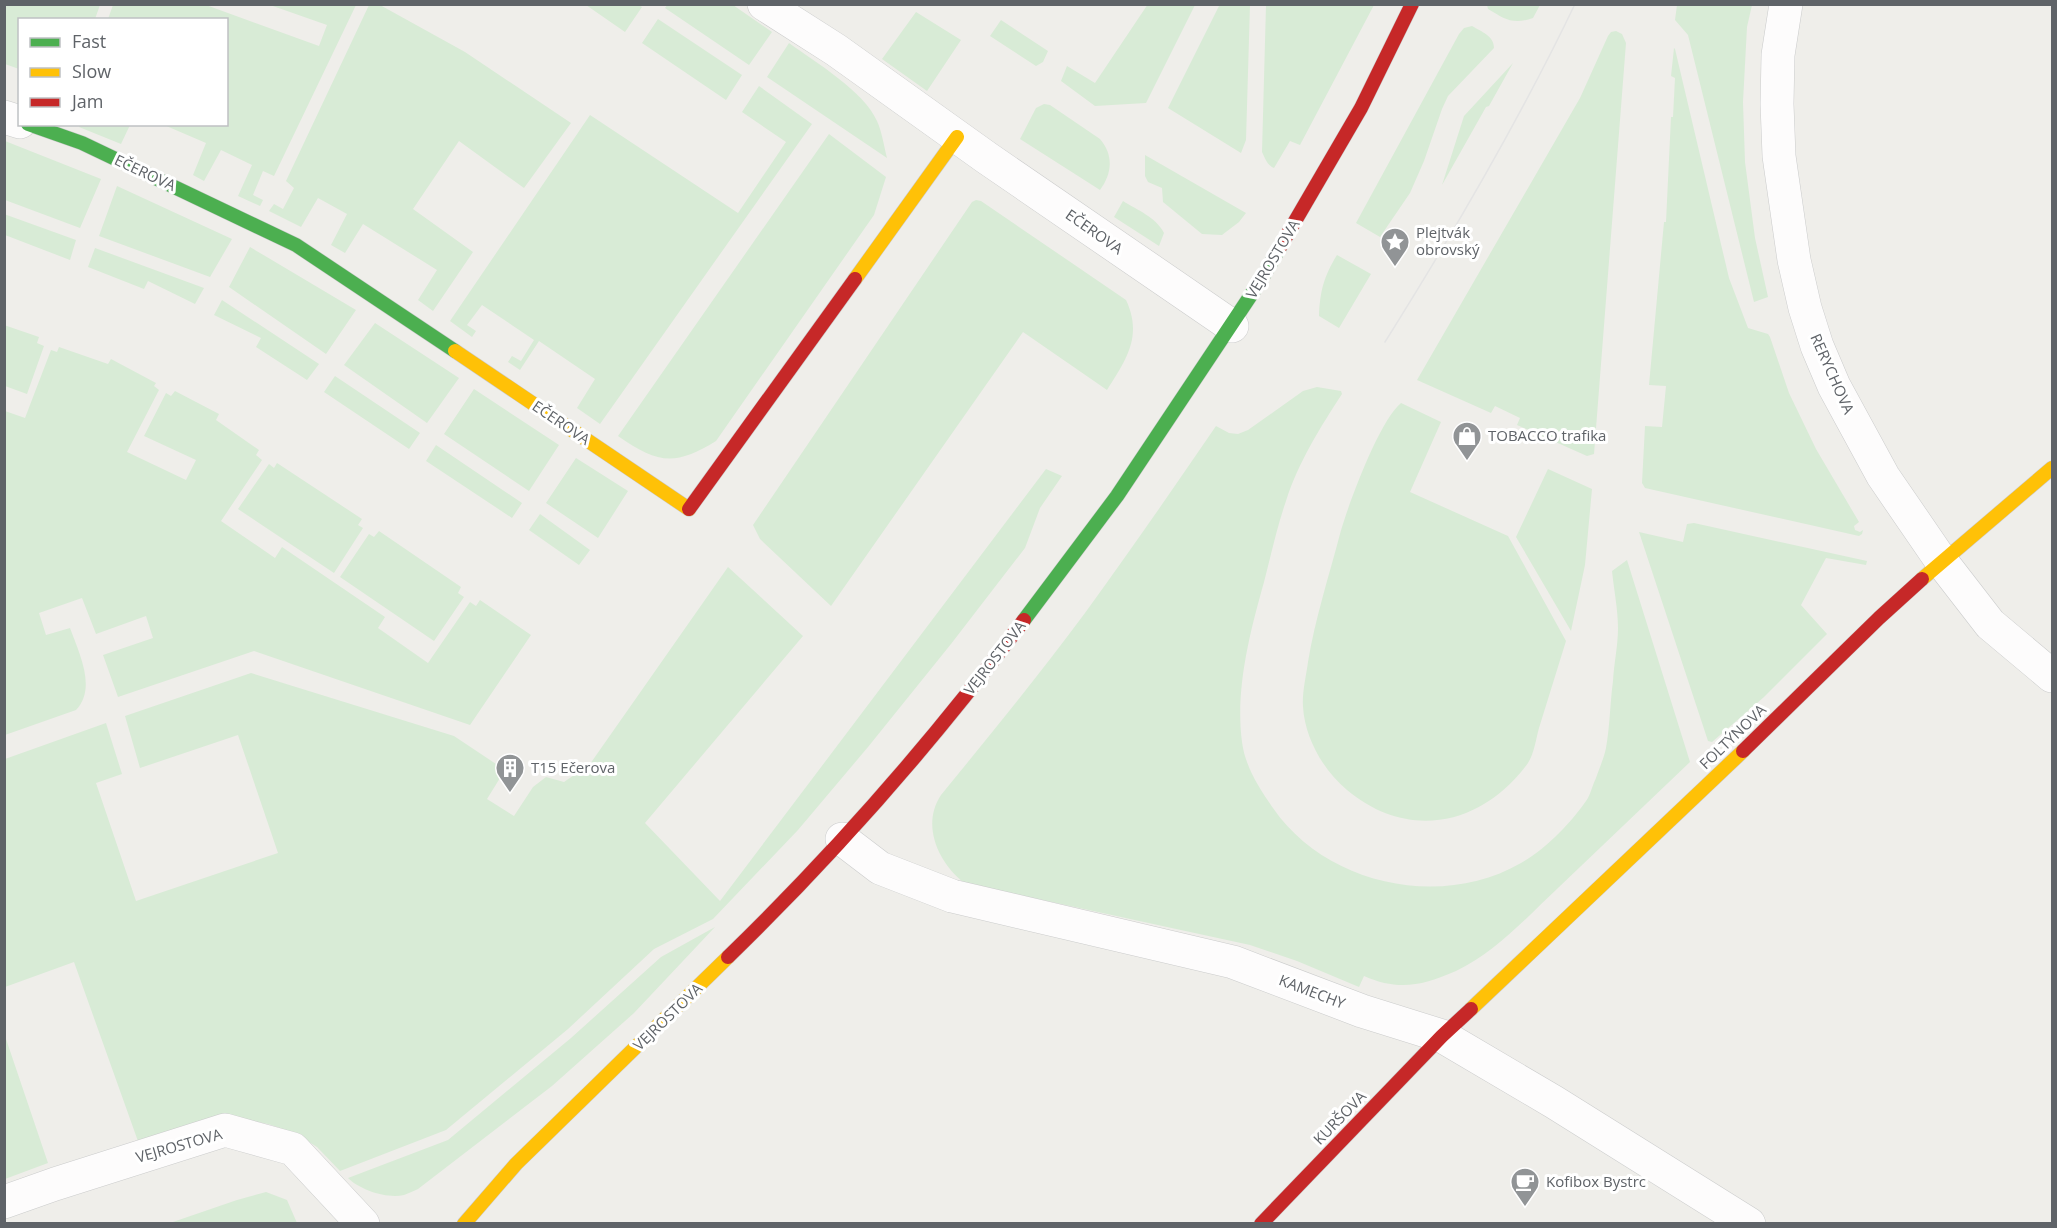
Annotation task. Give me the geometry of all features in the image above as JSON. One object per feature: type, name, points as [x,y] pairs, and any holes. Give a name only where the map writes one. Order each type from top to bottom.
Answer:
[{"type":"street","name":"EČEROVA","points":[[764,4],[836,50],[957,137],[1232,326]]},
{"type":"street","name":"VEJROSTOVA","points":[[464,1224],[516,1164],[768,918],[842,839],[981,677],[1117,496],[1262,280],[1361,108],[1412,4]]},
{"type":"street","name":"RERYCHOVA","points":[[1786,4],[1778,55],[1779,156],[1794,260],[1817,346],[1845,406],[1883,476],[1942,562],[1990,624],[2052,676]]},
{"type":"street","name":"EČEROVA","points":[[34,126],[82,143],[296,245],[690,509],[957,137]]},
{"type":"street","name":"FOLTÝNOVA","points":[[1442,1036],[1710,783],[1879,618],[2052,468]]},
{"type":"street","name":"KAMECHY","points":[[842,839],[880,868],[952,896],[1233,962],[1362,1011],[1442,1036],[1554,1102],[1749,1224]]},
{"type":"street","name":"KURŠOVA","points":[[1261,1224],[1442,1036]]},
{"type":"street","name":"VEJROSTOVA","points":[[4,1202],[225,1130],[293,1149],[363,1224]]},
{"type":"green space","points":[[5,4],[100,4],[95,18],[18,18],[18,69],[5,64]]},
{"type":"green space","points":[[668,4],[733,5],[772,32],[749,65],[665,8]]},
{"type":"green space","points":[[1148,4],[1195,5],[1146,103],[1095,106],[1061,81],[1067,66],[1095,83]]},
{"type":"green space","points":[[1220,4],[1250,5],[1246,140],[1241,153],[1168,108]]},
{"type":"green space","points":[[1487,4],[1540,5],[1533,18],[1514,21],[1488,9]]},
{"type":"green space","points":[[113,5],[206,5],[319,46],[327,25],[270,5],[356,5],[274,176],[263,171],[253,195],[263,200],[260,206],[238,196],[252,165],[221,150],[204,181],[193,175],[206,143],[166,126],[228,126],[228,18],[108,18]]},
{"type":"green space","points":[[369,5],[380,5],[465,52],[571,123],[524,188],[459,141],[413,209],[473,252],[433,311],[418,300],[437,270],[363,224],[345,253],[331,245],[347,214],[318,198],[301,227],[269,211],[274,204],[283,209],[294,188],[286,181]]},
{"type":"green space","points":[[586,5],[638,5],[642,7],[625,32]]},
{"type":"green space","points":[[1266,5],[1374,5],[1300,145],[1290,141],[1274,168],[1262,152]]},
{"type":"green space","points":[[1677,5],[1752,5],[1747,27],[1743,102],[1745,162],[1755,238],[1768,297],[1754,302],[1688,35],[1675,20]]},
{"type":"green space","points":[[916,12],[961,40],[927,91],[882,59]]},
{"type":"green space","points":[[658,19],[742,75],[726,100],[642,43]]},
{"type":"green space","points":[[1001,20],[1048,51],[1043,62],[1036,66],[990,36]]},
{"type":"green space","points":[[1472,26],[1490,37],[1494,48],[1448,96],[1410,193],[1380,237],[1356,223],[1459,34],[1464,28]]},
{"type":"green space","points":[[1616,31],[1622,34],[1626,43],[1594,454],[1587,456],[1517,425],[1520,418],[1495,406],[1491,413],[1417,380],[1580,98],[1608,36],[1611,32]]},
{"type":"green space","points":[[789,43],[838,78],[871,110],[882,134],[887,158],[767,77]]},
{"type":"green space","points":[[1674,48],[1729,278],[1748,328],[1768,334],[1770,337],[1789,393],[1816,449],[1859,522],[1854,526],[1855,530],[1860,532],[1863,530],[1859,536],[1645,488],[1642,483],[1645,426],[1662,427],[1666,386],[1649,385],[1664,222],[1666,222],[1675,78],[1671,76]]},
{"type":"green space","points":[[1513,63],[1489,106],[1486,107],[1442,185],[1464,116]]},
{"type":"green space","points":[[759,86],[812,124],[600,424],[577,408],[595,379],[539,341],[520,370],[508,362],[512,356],[521,361],[534,340],[482,305],[467,325],[476,331],[472,337],[450,321],[590,115],[738,213],[786,142],[742,112]]},
{"type":"green space","points":[[1044,104],[1050,105],[1100,139],[1105,145],[1110,164],[1107,178],[1100,190],[1020,139],[1036,108]]},
{"type":"green space","points":[[79,126],[130,126],[121,144]]},
{"type":"green space","points":[[829,134],[886,177],[874,215],[716,441],[688,455],[666,458],[644,452],[618,436]]},
{"type":"green space","points":[[5,141],[101,179],[80,228],[5,200]]},
{"type":"green space","points":[[1145,155],[1246,213],[1239,222],[1222,235],[1202,234],[1163,202],[1162,188],[1148,182],[1145,176]]},
{"type":"green space","points":[[117,186],[232,239],[210,277],[99,236]]},
{"type":"green space","points":[[981,201],[1126,300],[1133,325],[1130,347],[1107,390],[1023,332],[831,606],[760,539],[753,525],[972,202]]},
{"type":"green space","points":[[1123,201],[1146,214],[1161,227],[1164,233],[1159,246],[1114,217]]},
{"type":"green space","points":[[4,214],[76,240],[70,260],[5,235]]},
{"type":"green space","points":[[250,247],[356,310],[326,354],[229,287]]},
{"type":"green space","points":[[95,248],[204,288],[195,304],[148,281],[144,289],[88,267]]},
{"type":"green space","points":[[1337,255],[1371,274],[1339,328],[1319,316],[1324,284]]},
{"type":"green space","points":[[222,300],[319,364],[307,380],[256,347],[261,338],[214,315]]},
{"type":"green space","points":[[375,323],[459,378],[427,423],[344,365]]},
{"type":"green space","points":[[4,325],[39,337],[37,343],[44,346],[27,394],[5,386]]},
{"type":"green space","points":[[59,347],[108,364],[111,359],[156,383],[154,386],[159,390],[127,452],[186,480],[196,460],[144,436],[166,393],[171,396],[175,391],[219,414],[216,420],[259,450],[256,455],[262,460],[221,521],[275,558],[282,547],[385,617],[378,628],[428,663],[470,602],[476,606],[480,600],[531,635],[470,725],[254,651],[118,697],[103,655],[153,638],[146,616],[96,634],[82,598],[39,613],[46,635],[70,628],[86,681],[82,701],[76,710],[5,735],[5,411],[25,418],[51,350],[57,352]]},
{"type":"green space","points":[[335,376],[420,433],[409,449],[324,392]]},
{"type":"green space","points":[[1317,387],[1341,391],[1342,394],[1303,459],[1286,501],[1249,641],[1242,681],[1240,722],[1242,742],[1249,768],[1273,808],[1295,834],[1322,855],[1353,871],[1386,882],[1421,886],[1455,885],[1489,877],[1521,863],[1549,843],[1575,816],[1588,798],[1604,756],[1618,635],[1612,571],[1627,560],[1690,762],[1522,922],[1484,955],[1456,971],[1410,985],[1388,984],[1364,976],[1359,987],[1297,961],[1250,945],[964,883],[947,865],[935,842],[933,818],[941,795],[1085,613],[1216,426],[1229,433],[1238,434],[1248,430],[1303,391]]},
{"type":"green space","points":[[474,389],[559,445],[529,491],[444,434]]},
{"type":"green space","points":[[1401,403],[1441,422],[1410,492],[1508,536],[1566,641],[1528,763],[1510,784],[1489,801],[1467,813],[1443,819],[1419,820],[1395,816],[1370,806],[1347,790],[1323,763],[1311,742],[1304,719],[1304,684],[1314,630],[1344,521],[1374,445],[1392,413]]},
{"type":"green space","points":[[436,445],[522,503],[512,518],[426,461]]},
{"type":"green space","points":[[576,458],[628,491],[598,538],[546,503]]},
{"type":"green space","points":[[277,463],[362,519],[358,525],[363,528],[334,573],[238,509],[269,464],[274,468]]},
{"type":"green space","points":[[1046,469],[1062,476],[1040,508],[1025,548],[951,644],[798,830],[713,919],[654,949],[568,1029],[446,1130],[340,1171],[317,1147],[295,1133],[247,1120],[139,1144],[74,962],[5,987],[5,759],[106,723],[122,774],[96,783],[136,901],[278,853],[238,735],[140,768],[125,716],[251,673],[454,736],[505,770],[487,799],[514,816],[533,787],[546,777],[564,782],[590,764],[728,567],[803,636],[645,823],[720,901]]},
{"type":"green space","points":[[1548,469],[1592,489],[1585,565],[1571,631],[1516,537]]},
{"type":"green space","points":[[540,514],[590,550],[579,565],[529,530]]},
{"type":"green space","points":[[1694,523],[1867,561],[1866,565],[1826,558],[1801,605],[1827,634],[1764,697],[1712,742],[1708,741],[1639,532],[1683,542],[1687,524]]},
{"type":"green space","points":[[379,531],[461,587],[458,593],[464,597],[434,641],[340,577],[369,534],[374,537]]},
{"type":"green space","points":[[715,927],[634,1013],[552,1086],[418,1189],[404,1195],[382,1195],[359,1186],[348,1178],[448,1140],[571,1038],[661,957]]},
{"type":"green space","points":[[5,1036],[48,1163],[4,1179]]},
{"type":"green space","points":[[266,1192],[287,1200],[297,1223],[170,1223],[237,1200]]},
{"type":"tram line","points":[[1385,342],[1485,176],[1575,4]]},
{"type":"traffic: fast","points":[[34,126],[82,143],[296,245],[455,351]]},
{"type":"traffic: fast","points":[[1024,620],[1117,496],[1261,280],[1280,247]]},
{"type":"traffic: slow","points":[[855,279],[957,137]]},
{"type":"traffic: slow","points":[[455,351],[689,509]]},
{"type":"traffic: slow","points":[[1922,579],[2052,468]]},
{"type":"traffic: slow","points":[[1471,1009],[1743,751]]},
{"type":"traffic: slow","points":[[464,1224],[516,1164],[728,957]]},
{"type":"traffic: jam","points":[[1280,247],[1361,108],[1412,4]]},
{"type":"traffic: jam","points":[[689,509],[855,279]]},
{"type":"traffic: jam","points":[[1743,751],[1922,579]]},
{"type":"traffic: jam","points":[[728,957],[807,877],[883,794],[1024,620]]},
{"type":"traffic: jam","points":[[1261,1224],[1442,1036],[1471,1009]]},
{"type":"place","name":"Plejtvák obrovský","points":[[1395,268]]},
{"type":"place","name":"TOBACCO trafika","points":[[1467,462]]},
{"type":"place","name":"T15 Ečerova","points":[[510,794]]},
{"type":"place","name":"Kofibox Bystrc","points":[[1525,1208]]}]
